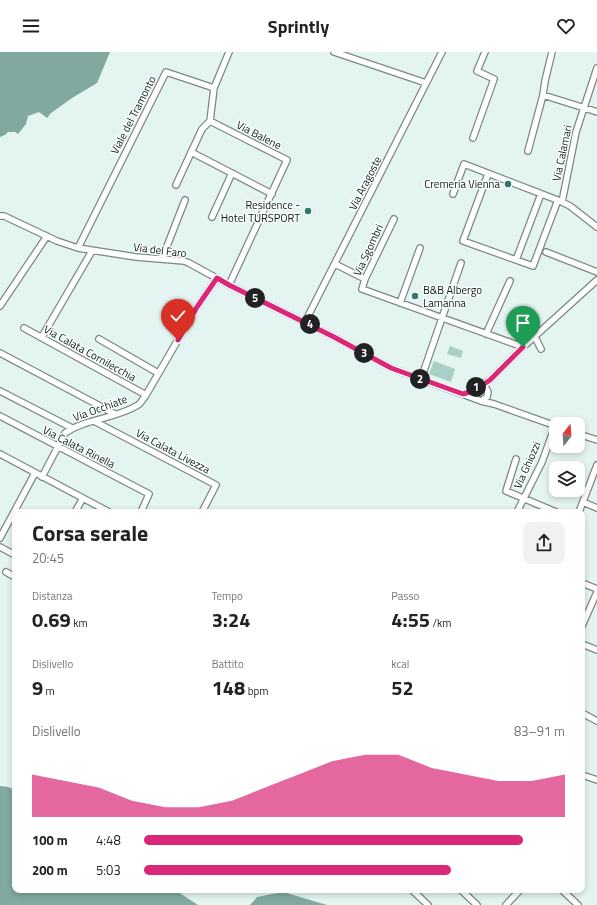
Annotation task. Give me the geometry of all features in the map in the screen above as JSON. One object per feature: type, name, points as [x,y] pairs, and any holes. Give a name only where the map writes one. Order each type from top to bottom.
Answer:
[{"type":"street","points":[[176,185],[202,129],[210,121],[214,88],[229,52]]},
{"type":"street","points":[[334,52],[426,83]]},
{"type":"street","name":"Via Aragoste","points":[[305,322],[442,52]]},
{"type":"street","points":[[474,138],[494,79],[477,71],[485,52]]},
{"type":"street","points":[[528,150],[543,95],[544,81],[552,52]]},
{"type":"street","name":"Via Calamari","points":[[516,260],[533,266],[560,201],[576,132],[597,68]]},
{"type":"street","name":"Viale del Tramonto","points":[[78,248],[166,72],[214,88]]},
{"type":"street","points":[[543,95],[597,112]]},
{"type":"street","name":"Via Balene","points":[[210,121],[287,160],[229,285]]},
{"type":"street","points":[[191,152],[272,194]]},
{"type":"street","points":[[452,194],[464,164],[560,201],[570,206],[597,227]]},
{"type":"street","points":[[212,217],[232,174]]},
{"type":"street","points":[[488,174],[462,241],[516,260],[541,194]]},
{"type":"street","points":[[162,259],[185,200]]},
{"type":"street","points":[[0,222],[2,216]]},
{"type":"street","name":"Via del Faro","points":[[2,216],[57,241],[78,248],[189,263],[391,368],[475,398]]},
{"type":"street","name":"Via Sgombri","points":[[394,219],[365,279],[362,289],[400,303]]},
{"type":"street","points":[[0,306],[47,236]]},
{"type":"street","points":[[420,248],[400,303],[523,347]]},
{"type":"street","points":[[43,335],[92,251]]},
{"type":"street","points":[[546,252],[597,272]]},
{"type":"street","points":[[421,379],[461,263]]},
{"type":"street","points":[[335,264],[365,279]]},
{"type":"street","name":"Via Occhiate","points":[[42,477],[65,433],[72,428],[115,414],[139,404],[146,395],[197,307],[217,278]]},
{"type":"street","points":[[463,394],[473,391],[476,386],[481,386],[490,380],[523,347],[597,280]]},
{"type":"street","points":[[486,334],[510,281]]},
{"type":"street","name":"Via Calata Cornilecchia","points":[[24,328],[146,395]]},
{"type":"street","points":[[535,337],[541,349]]},
{"type":"street","points":[[99,339],[158,373]]},
{"type":"street","points":[[0,353],[115,414]]},
{"type":"street","points":[[490,380],[487,389],[488,397],[494,404]]},
{"type":"street","points":[[481,386],[484,386],[487,389]]},
{"type":"street","points":[[0,391],[72,428]]},
{"type":"street","points":[[473,391],[475,398],[481,401],[494,404],[549,424]]},
{"type":"street","points":[[481,401],[488,397]]},
{"type":"street","name":"Via Calata Rinella","points":[[0,416],[149,494],[142,509]]},
{"type":"street","name":"Via Calata Livezza","points":[[94,421],[216,485],[204,509]]},
{"type":"street","points":[[585,436],[597,440]]},
{"type":"street","name":"Via Ghiozzi","points":[[518,509],[542,462],[549,443]]},
{"type":"street","points":[[0,454],[103,509]]},
{"type":"street","points":[[516,459],[506,491],[523,498],[542,509]]},
{"type":"street","points":[[580,509],[597,465]]},
{"type":"street","points":[[16,509],[35,473]]},
{"type":"street","points":[[77,509],[83,498]]},
{"type":"street","points":[[583,502],[597,508]]},
{"type":"street","points":[[0,538],[12,516]]},
{"type":"street","points":[[0,547],[12,553]]},
{"type":"street","points":[[6,572],[12,575]]},
{"type":"street","points":[[585,584],[597,589]]},
{"type":"street","points":[[585,617],[597,592]]},
{"type":"street","points":[[585,645],[597,650]]},
{"type":"street","points":[[585,715],[597,721]]},
{"type":"street","points":[[585,776],[597,780]]},
{"type":"street","points":[[415,893],[428,905]]},
{"type":"street","points":[[464,893],[477,905]]},
{"type":"street","points":[[506,905],[517,893]]},
{"type":"street","points":[[565,893],[578,905]]},
{"type":"shaded area","points":[[0,52],[110,52],[97,83],[72,98],[51,113],[47,118],[39,112],[28,116],[26,124],[18,134],[15,132],[8,132],[0,137]]},
{"type":"shaded area","points":[[450,346],[463,351],[461,358],[447,354]]},
{"type":"shaded area","points":[[434,361],[455,369],[451,382],[429,374]]},
{"type":"shaded area","points":[[0,786],[12,789],[12,893],[180,893],[198,905],[0,905]]},
{"type":"shaded area","points":[[286,893],[327,905],[250,905],[257,897]]},
{"type":"place","name":"Cremeria Vienna","points":[[508,184]]},
{"type":"place","name":"Residence - Hotel TURSPORT","points":[[308,211]]},
{"type":"place","name":"B&B Albergo Lamanna","points":[[415,296]]},
{"type":"route","points":[[178,340],[197,307],[217,278],[334,337],[391,368],[463,394],[473,391],[476,386],[481,386],[490,380],[523,347]]}]
